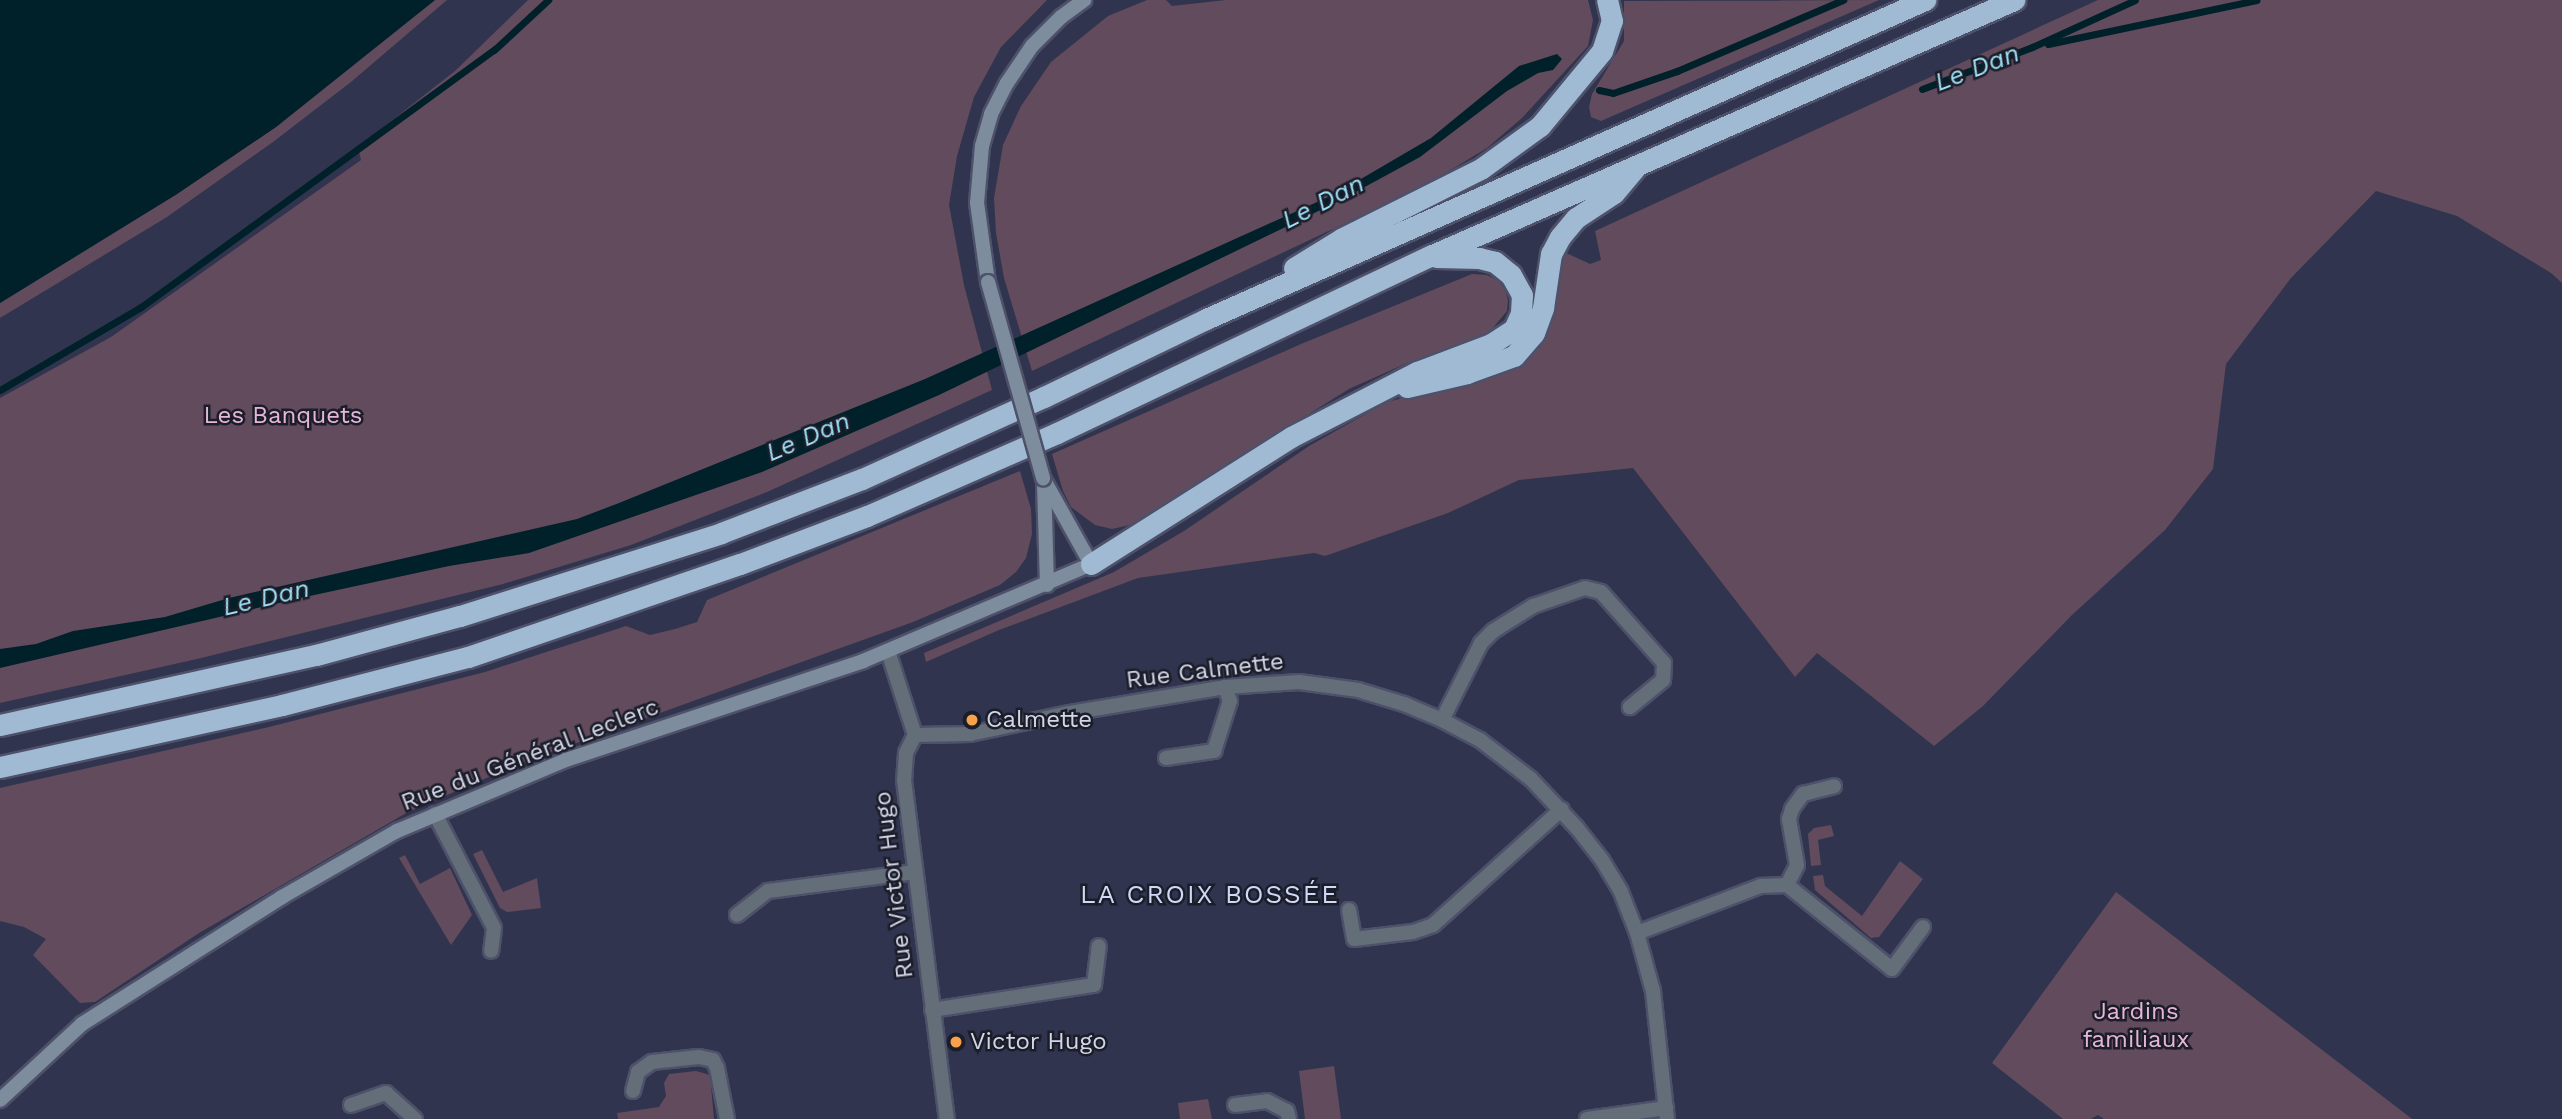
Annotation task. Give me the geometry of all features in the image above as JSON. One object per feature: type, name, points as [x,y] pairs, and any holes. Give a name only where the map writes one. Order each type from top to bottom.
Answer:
[{"type":"highway","points":[[1206,319],[1341,239],[1482,168],[1540,126],[1602,51],[1612,21],[1607,0]]},
{"type":"highway","points":[[0,725],[316,655],[460,616],[696,541],[862,479],[1044,397],[1206,319],[1925,0]]},
{"type":"highway","points":[[0,767],[282,705],[468,657],[740,565],[867,516],[1057,433],[1430,256],[2014,0]]},
{"type":"highway","points":[[1380,391],[1466,373],[1514,356],[1534,333],[1543,308],[1551,254],[1560,237],[1576,218],[1614,193],[1637,165]]},
{"type":"highway","points":[[1091,564],[1291,437],[1417,372],[1504,338],[1519,322],[1522,305],[1518,284],[1495,262],[1479,258],[1430,256]]},
{"type":"street","points":[[1084,0],[1061,17],[1032,46],[1012,74],[991,114],[982,146],[977,203],[988,282],[1044,478],[1091,564]]},
{"type":"street","points":[[1044,478],[1047,585]]},
{"type":"street","name":"Rue du Général Leclerc","points":[[0,1100],[82,1024],[282,897],[397,831],[566,760],[888,650],[1047,585],[1091,564]]},
{"type":"street","points":[[1442,720],[1481,643],[1493,631],[1533,606],[1585,587],[1601,593],[1664,663],[1663,680],[1630,707]]},
{"type":"street","points":[[888,650],[915,735]]},
{"type":"street","name":"Rue Calmette","points":[[915,735],[970,734],[1070,713],[1225,687],[1300,682],[1336,686],[1389,699],[1442,720],[1507,758],[1562,809],[1602,860],[1620,892],[1637,933],[1653,991],[1667,1114]]},
{"type":"street","points":[[1166,758],[1214,751],[1230,701],[1225,687]]},
{"type":"street","name":"Rue Victor Hugo","points":[[915,735],[906,752],[904,771],[947,1119]]},
{"type":"street","points":[[1787,885],[1797,865],[1788,819],[1792,809],[1803,794],[1834,786]]},
{"type":"street","points":[[1349,911],[1354,939],[1413,932],[1433,925],[1562,809]]},
{"type":"street","points":[[435,814],[494,928],[491,951]]},
{"type":"street","points":[[737,915],[768,891],[915,872]]},
{"type":"street","points":[[1637,933],[1760,886],[1787,885],[1892,969],[1923,928]]},
{"type":"street","points":[[932,1010],[1094,985],[1099,946]]},
{"type":"street","points":[[633,1091],[638,1072],[652,1062],[699,1057],[713,1060],[727,1119]]},
{"type":"street","points":[[351,1105],[386,1093],[415,1119]]},
{"type":"street","points":[[1235,1105],[1267,1101],[1287,1111],[1289,1119]]},
{"type":"street","points":[[1587,1119],[1667,1114]]},
{"type":"green space","points":[[435,0],[447,0],[351,82],[273,142],[167,217],[0,318],[0,303],[177,194],[276,127]]},
{"type":"green space","name":"Les Banquets","points":[[528,0],[1047,0],[1001,47],[974,97],[957,156],[949,205],[964,285],[992,390],[767,492],[631,545],[503,584],[197,659],[0,703],[0,398],[111,337],[361,160],[358,147],[455,71]]},
{"type":"green space","points":[[1147,0],[1166,0],[1172,6],[1226,0],[1588,0],[1593,20],[1588,46],[1522,118],[1487,148],[1424,186],[1032,371],[1004,278],[996,233],[994,198],[1003,145],[1021,106],[1051,62],[1108,16]]},
{"type":"green space","points":[[1879,0],[1601,121],[1591,117],[1589,107],[1592,94],[1624,41],[1624,1]]},
{"type":"green space","points":[[2098,0],[2562,0],[2562,283],[2551,273],[2457,216],[2376,191],[2291,278],[2226,364],[2213,469],[2165,530],[2072,615],[1983,706],[1934,746],[1817,653],[1795,677],[1633,468],[1519,480],[1448,513],[1325,556],[1314,553],[1138,578],[999,630],[926,662],[924,653],[1114,572],[1184,531],[1309,446],[1387,402],[1503,372],[1527,357],[1542,337],[1562,251],[1590,264],[1601,260],[1595,231]]},
{"type":"green space","points":[[1472,274],[1487,275],[1497,280],[1505,289],[1508,300],[1507,311],[1487,335],[1407,363],[1349,389],[1130,525],[1112,529],[1095,525],[1071,507],[1063,491],[1052,454],[1301,344]]},
{"type":"green space","points":[[1020,471],[1031,509],[1032,534],[1026,558],[1016,572],[1000,585],[913,622],[521,763],[408,812],[199,933],[95,1002],[80,1003],[33,955],[46,939],[24,927],[0,921],[0,788],[269,727],[485,672],[626,626],[650,635],[675,629],[697,622],[707,600]]},
{"type":"green space","points":[[1831,825],[1834,836],[1818,840],[1821,865],[1811,866],[1808,834],[1814,828]]},
{"type":"green space","points":[[482,850],[503,892],[537,878],[541,908],[507,912],[500,908],[473,854]]},
{"type":"green space","points":[[405,855],[420,884],[450,868],[472,915],[451,945],[399,858]]},
{"type":"green space","points":[[1900,861],[1923,879],[1879,937],[1871,938],[1815,890],[1813,876],[1823,875],[1825,886],[1862,916]]},
{"type":"green space","name":"Jardins familiaux","points":[[2116,892],[2412,1119],[2104,1119],[2098,1115],[2091,1119],[2063,1119],[1992,1063]]},
{"type":"green space","points":[[1334,1066],[1341,1119],[1305,1119],[1299,1071]]},
{"type":"green space","points":[[696,1071],[710,1075],[714,1119],[618,1119],[617,1113],[659,1107],[666,1096],[664,1083],[669,1074]]},
{"type":"green space","points":[[1208,1099],[1212,1119],[1180,1119],[1178,1103]]},
{"type":"water","points":[[0,0],[435,0],[276,127],[177,194],[0,303]]},
{"type":"water","points":[[1557,54],[1562,59],[1553,70],[1538,73],[1507,91],[1420,157],[1337,202],[939,395],[762,472],[529,553],[449,566],[305,597],[0,668],[0,649],[36,644],[73,631],[165,617],[229,598],[577,519],[619,503],[925,379],[1337,193],[1431,138],[1519,66]]},
{"type":"waterway","points":[[0,390],[141,307],[494,50],[548,0]]},
{"type":"waterway","name":"Le Dan","points":[[1599,90],[1613,93],[1677,71],[1843,0]]},
{"type":"waterway","name":"Le Dan","points":[[1922,89],[2032,47],[2135,0]]},
{"type":"waterway","name":"Le Dan","points":[[2048,44],[2256,0]]},
{"type":"place","name":"Calmette","points":[[972,720]]},
{"type":"place","name":"Victor Hugo","points":[[956,1042]]},
{"type":"district","name":"LA CROIX BOSSÉE","points":[[1210,895]]}]
